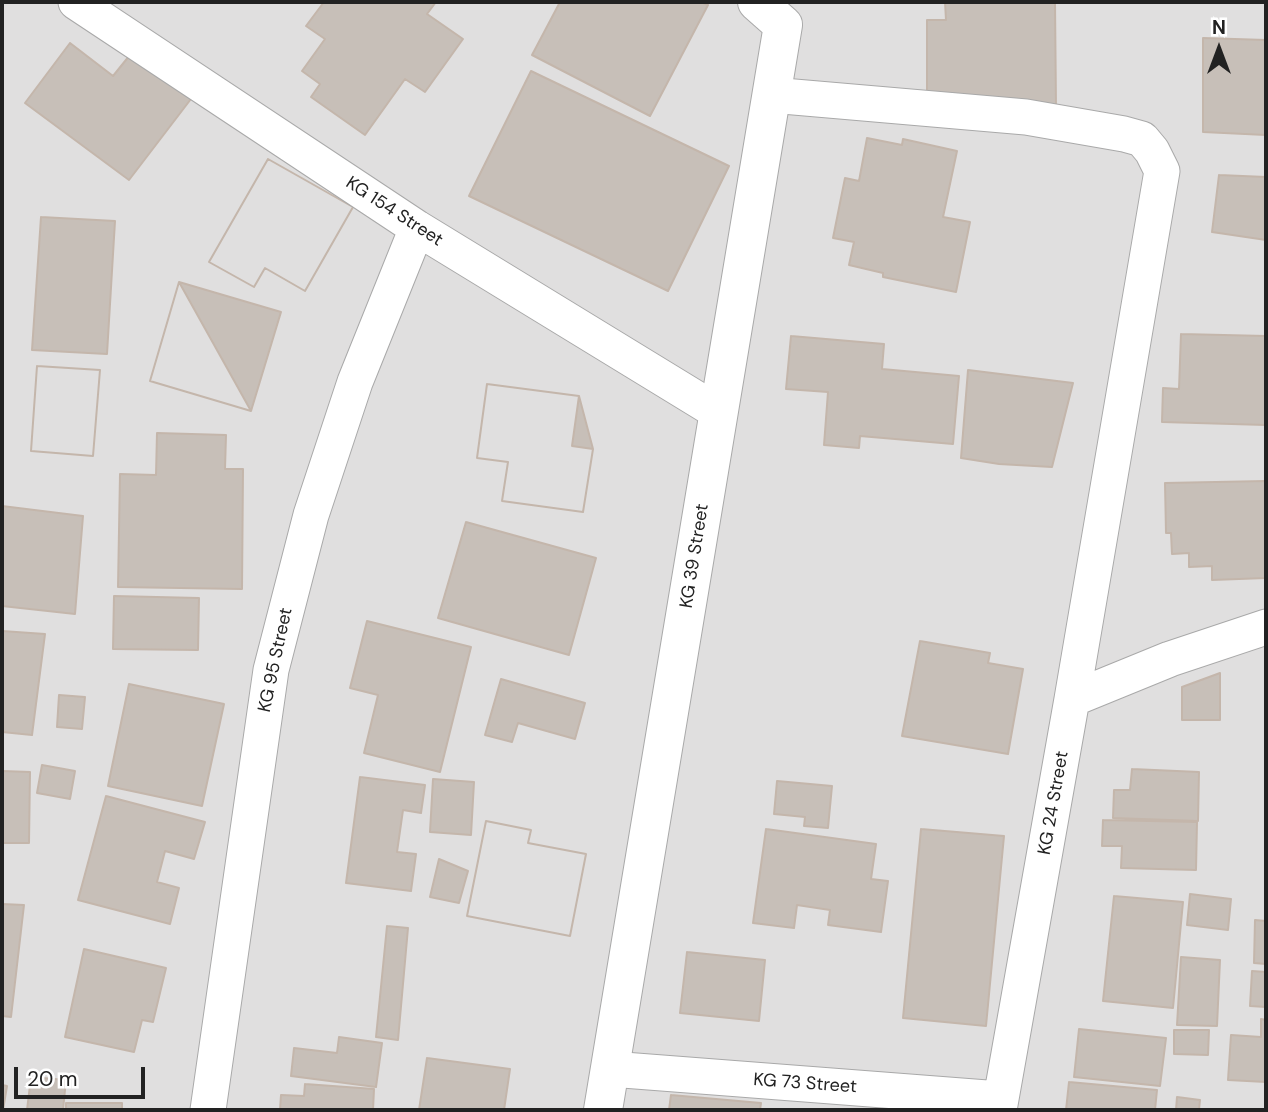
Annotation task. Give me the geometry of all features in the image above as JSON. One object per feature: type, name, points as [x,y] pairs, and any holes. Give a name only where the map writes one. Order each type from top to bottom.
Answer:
[{"type":"street","name":"KG 154 Street","points":[[76,2],[416,228],[718,412]]},
{"type":"street","name":"KG 39 Street","points":[[603,1110],[771,95],[776,9]]},
{"type":"street","name":"KG 24 Street","points":[[771,95],[1026,117],[1133,136],[1142,139],[1152,150],[1162,171],[1000,1105]]},
{"type":"street","name":"KG 95 Street","points":[[208,1110],[271,670],[311,515],[355,382],[416,228]]},
{"type":"street","points":[[1072,699],[1170,659],[1266,627]]},
{"type":"street","name":"KG 73 Street","points":[[610,1069],[1000,1105]]},
{"type":"shaded area","points":[[2,2],[1266,2],[1266,1110],[2,1110]]},
{"type":"building","points":[[324,2],[436,2],[427,14],[463,39],[425,92],[405,79],[365,135],[311,97],[320,84],[302,71],[325,39],[306,26]]},
{"type":"building","points":[[560,2],[701,2],[708,5],[650,116],[532,55]]},
{"type":"building","points":[[945,2],[1055,2],[1056,108],[927,100],[927,20],[946,20]]},
{"type":"building","points":[[1203,38],[1266,40],[1266,135],[1203,132]]},
{"type":"building","points":[[70,43],[113,76],[134,50],[194,95],[129,180],[25,103]]},
{"type":"building","points":[[531,71],[729,166],[668,291],[469,196]]},
{"type":"building","points":[[867,138],[902,145],[903,139],[957,151],[943,217],[970,222],[956,292],[883,277],[883,273],[849,265],[854,242],[833,238],[845,178],[859,181]]},
{"type":"building","points":[[268,159],[353,207],[305,291],[265,268],[254,287],[209,262]]},
{"type":"building","points":[[268,159],[353,207],[305,291],[265,268],[254,287],[209,262]]},
{"type":"building","points":[[1219,175],[1266,177],[1266,240],[1212,232]]},
{"type":"building","points":[[41,217],[115,221],[107,354],[32,350]]},
{"type":"building","points":[[179,282],[281,312],[251,411],[150,381]]},
{"type":"building","points":[[179,282],[251,411],[150,381]]},
{"type":"building","points":[[1181,334],[1266,336],[1266,425],[1162,422],[1163,388],[1179,389]]},
{"type":"building","points":[[791,336],[884,344],[882,369],[959,376],[953,444],[860,436],[859,448],[824,445],[828,392],[786,389]]},
{"type":"building","points":[[37,366],[100,370],[93,456],[31,451]]},
{"type":"building","points":[[37,366],[100,370],[93,456],[31,451]]},
{"type":"building","points":[[968,370],[1073,383],[1052,467],[999,464],[961,458]]},
{"type":"building","points":[[487,384],[579,396],[572,446],[593,449],[583,512],[502,501],[508,462],[477,458]]},
{"type":"building","points":[[487,384],[579,396],[593,449],[583,512],[502,501],[508,462],[477,458]]},
{"type":"building","points":[[157,433],[226,435],[225,469],[243,469],[242,589],[118,587],[120,474],[156,475]]},
{"type":"building","points":[[1266,481],[1266,578],[1212,580],[1212,566],[1189,567],[1189,553],[1172,554],[1171,533],[1166,533],[1165,483]]},
{"type":"building","points":[[2,506],[83,516],[75,614],[2,606]]},
{"type":"building","points":[[466,522],[596,558],[569,655],[438,618]]},
{"type":"building","points":[[114,596],[199,598],[198,650],[113,649]]},
{"type":"building","points":[[367,621],[471,647],[440,772],[364,753],[378,695],[350,688]]},
{"type":"building","points":[[2,631],[45,634],[32,735],[2,732]]},
{"type":"building","points":[[920,641],[990,653],[988,663],[1023,669],[1008,754],[902,736]]},
{"type":"building","points":[[1220,673],[1220,720],[1182,720],[1182,687]]},
{"type":"building","points":[[501,679],[585,703],[575,739],[518,723],[512,742],[485,735]]},
{"type":"building","points":[[129,684],[224,704],[202,806],[108,786]]},
{"type":"building","points":[[59,695],[85,697],[82,729],[57,727]]},
{"type":"building","points":[[42,765],[75,771],[70,799],[37,793]]},
{"type":"building","points":[[1132,769],[1199,772],[1198,821],[1113,818],[1114,790],[1130,790]]},
{"type":"building","points":[[2,771],[30,772],[29,843],[2,843]]},
{"type":"building","points":[[360,777],[425,785],[421,813],[403,810],[397,852],[416,854],[411,891],[346,883]]},
{"type":"building","points":[[433,779],[474,782],[471,835],[430,832]]},
{"type":"building","points":[[777,781],[832,786],[828,828],[804,826],[805,817],[774,814]]},
{"type":"building","points":[[106,796],[205,822],[194,859],[165,851],[157,882],[179,888],[170,924],[78,900]]},
{"type":"building","points":[[1103,820],[1197,822],[1196,870],[1121,868],[1122,846],[1102,846]]},
{"type":"building","points":[[486,821],[531,830],[528,843],[586,854],[570,936],[467,916]]},
{"type":"building","points":[[486,821],[531,830],[528,843],[586,854],[570,936],[467,916]]},
{"type":"building","points":[[766,829],[876,844],[871,879],[888,881],[881,932],[828,925],[830,910],[797,905],[794,928],[753,923]]},
{"type":"building","points":[[921,829],[1004,836],[986,1026],[903,1018]]},
{"type":"building","points":[[439,859],[468,871],[459,903],[430,897]]},
{"type":"building","points":[[1190,894],[1231,899],[1228,930],[1187,925]]},
{"type":"building","points":[[1114,896],[1183,902],[1173,1008],[1103,1001]]},
{"type":"building","points":[[2,904],[24,905],[11,1017],[2,1016]]},
{"type":"building","points":[[1255,920],[1266,921],[1266,964],[1254,963]]},
{"type":"building","points":[[387,926],[408,928],[398,1040],[376,1037]]},
{"type":"building","points":[[84,949],[166,968],[153,1022],[142,1020],[134,1052],[65,1037]]},
{"type":"building","points":[[687,952],[765,960],[759,1021],[680,1013]]},
{"type":"building","points":[[1181,957],[1220,960],[1217,1026],[1177,1025]]},
{"type":"building","points":[[1252,971],[1266,972],[1266,1007],[1250,1006]]},
{"type":"building","points":[[1261,1019],[1266,1020],[1266,1082],[1228,1080],[1231,1035],[1261,1037]]},
{"type":"building","points":[[1079,1029],[1166,1038],[1160,1086],[1074,1077]]},
{"type":"building","points":[[1174,1030],[1209,1030],[1208,1055],[1174,1054]]},
{"type":"building","points":[[339,1037],[382,1043],[376,1087],[291,1076],[294,1048],[337,1053]]},
{"type":"building","points":[[427,1058],[510,1069],[504,1110],[419,1110]]},
{"type":"building","points":[[31,1077],[66,1080],[63,1110],[27,1110]]},
{"type":"building","points":[[1069,1082],[1157,1090],[1155,1110],[1066,1110]]},
{"type":"building","points":[[305,1084],[374,1089],[373,1110],[280,1110],[281,1095],[304,1096]]},
{"type":"building","points":[[2,1085],[7,1086],[3,1110],[2,1110]]},
{"type":"building","points":[[671,1095],[761,1103],[760,1110],[669,1110]]},
{"type":"building","points":[[1177,1097],[1200,1100],[1199,1110],[1176,1110]]},
{"type":"building","points":[[66,1103],[122,1103],[122,1110],[66,1110]]}]
